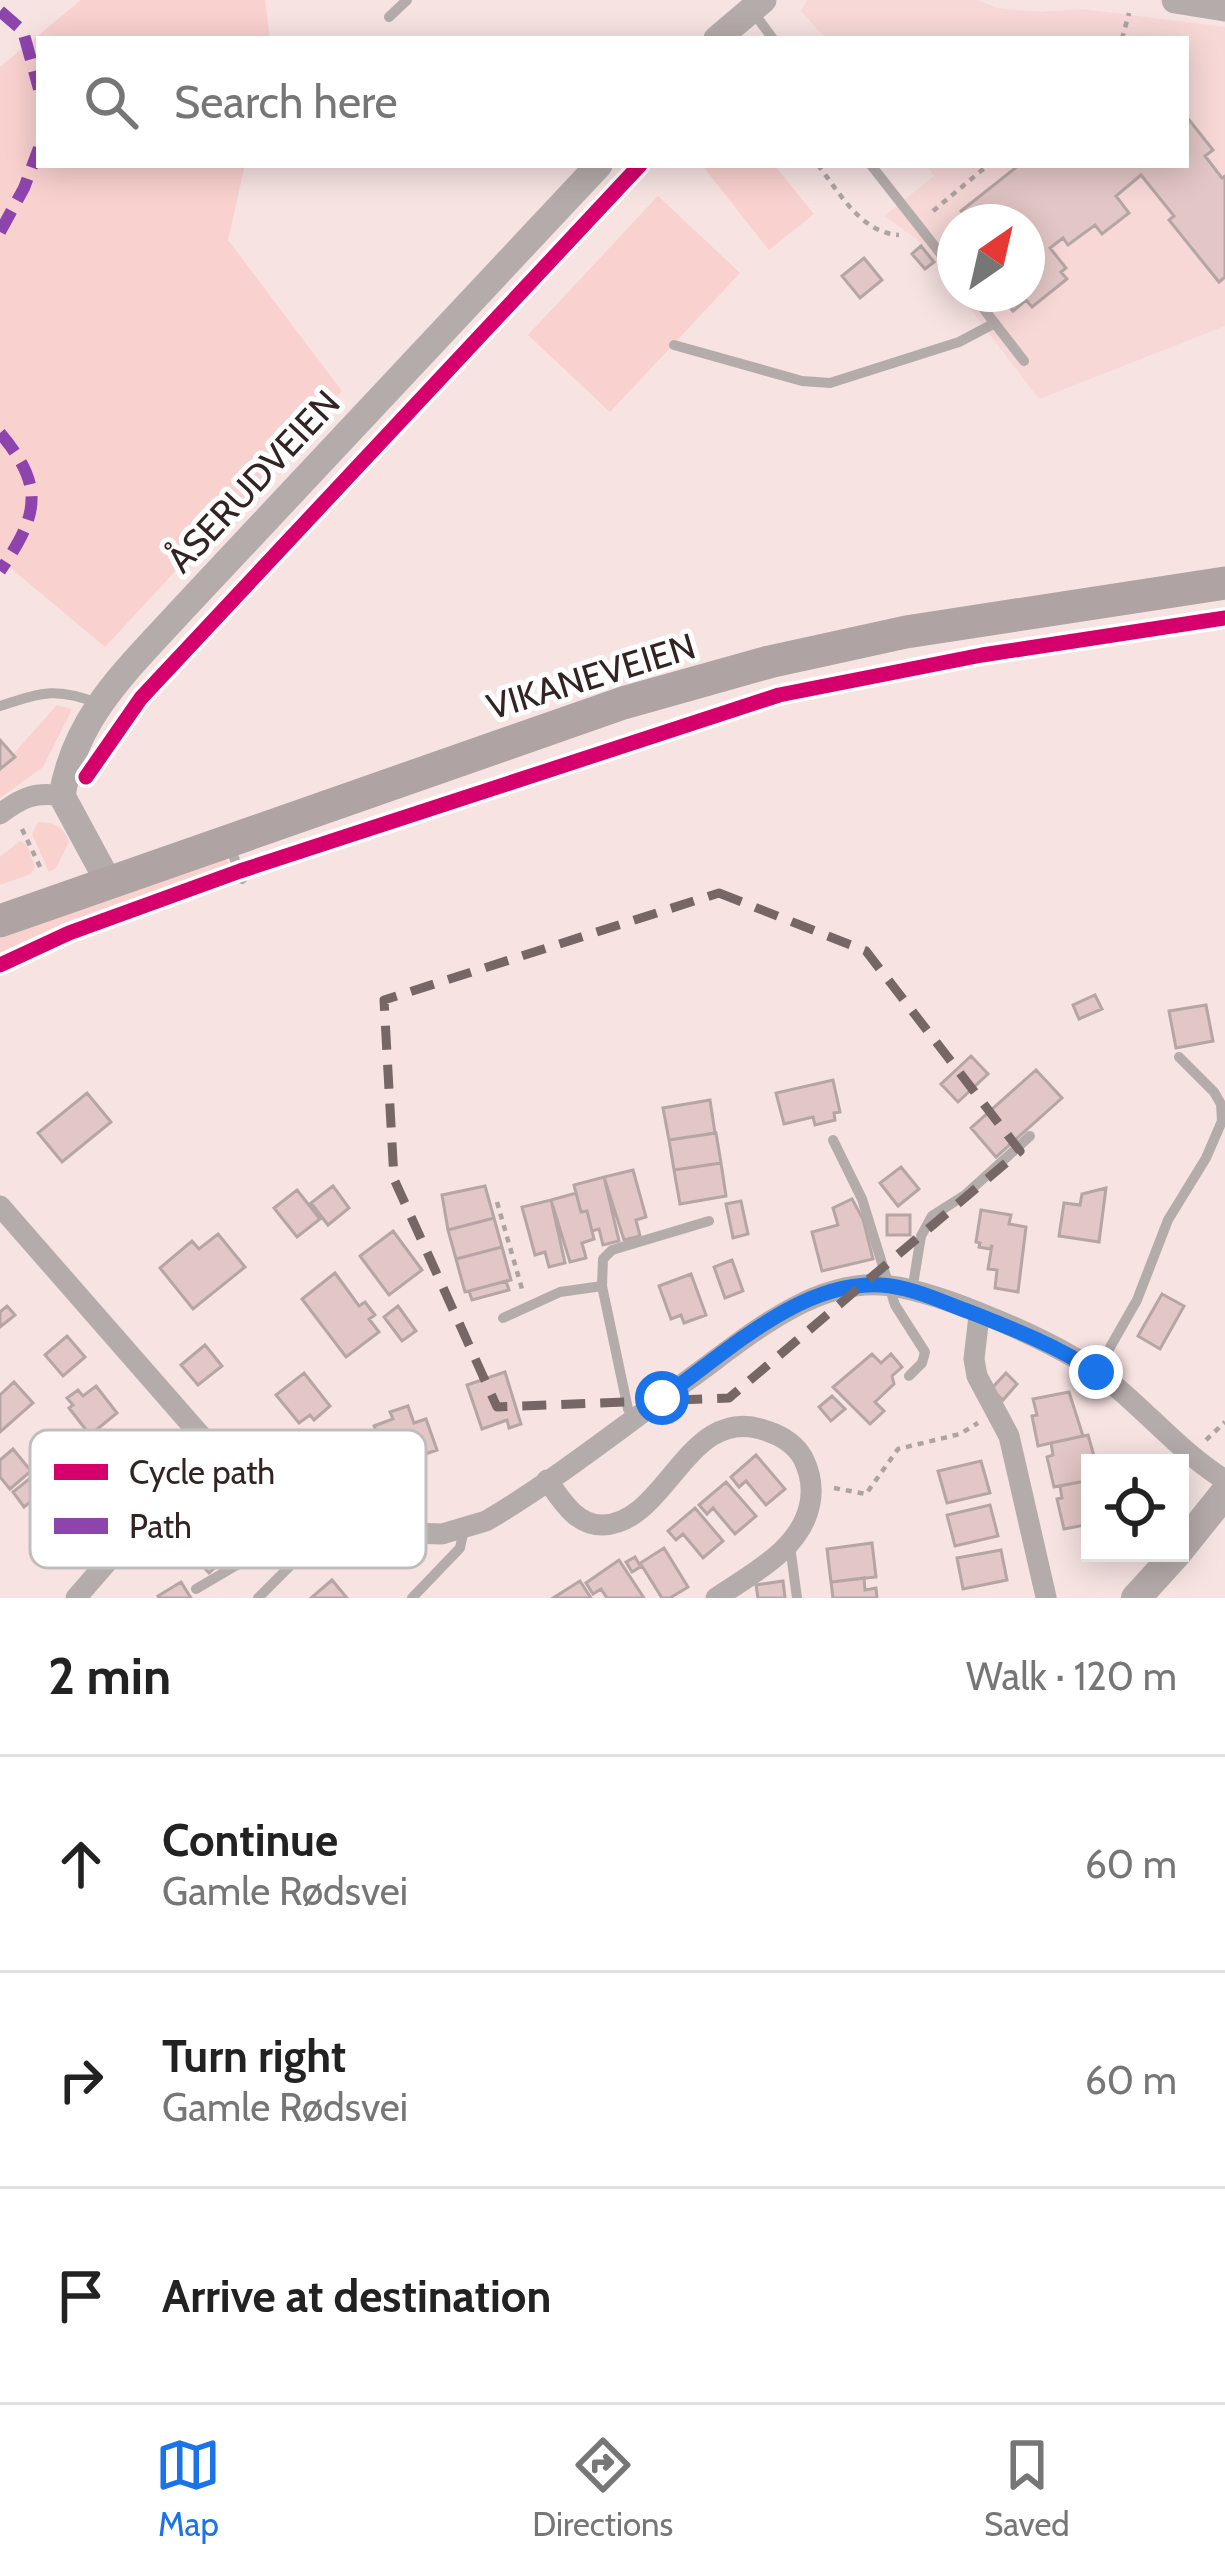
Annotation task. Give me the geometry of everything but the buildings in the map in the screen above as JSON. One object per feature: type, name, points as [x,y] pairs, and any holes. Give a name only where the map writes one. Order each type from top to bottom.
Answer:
[{"type":"main road","name":"VIKANEVEIEN","points":[[0,921],[623,703],[769,662],[906,632],[1225,583]]},
{"type":"main road","points":[[1189,1537],[1225,1493]]},
{"type":"main road","points":[[1136,1598],[1168,1562]]},
{"type":"street","points":[[1175,0],[1225,8]]},
{"type":"street","points":[[720,36],[757,4]]},
{"type":"street","name":"ÅSERUDVEIEN","points":[[62,796],[71,751],[100,704],[178,614],[596,168]]},
{"type":"street","points":[[0,814],[26,796],[62,796],[109,883]]},
{"type":"street","points":[[0,1206],[196,1430]]},
{"type":"street","points":[[426,1534],[464,1529],[510,1508],[798,1306],[854,1287],[901,1289],[1055,1348],[1096,1372],[1189,1456],[1225,1480]]},
{"type":"street","points":[[980,1316],[974,1359],[984,1396],[1009,1436],[1046,1597]]},
{"type":"street","points":[[547,1480],[569,1510],[585,1521],[617,1522],[649,1499],[702,1443],[723,1430],[743,1426],[780,1436],[796,1449],[811,1480],[805,1520],[790,1543],[767,1564],[716,1598]]},
{"type":"street","points":[[76,1598],[102,1568]]},
{"type":"lane","points":[[389,17],[407,0]]},
{"type":"lane","points":[[757,4],[772,36]]},
{"type":"lane","points":[[873,168],[937,249]]},
{"type":"lane","points":[[986,312],[1024,361]]},
{"type":"lane","points":[[674,345],[802,381],[830,383],[958,342],[994,323]]},
{"type":"lane","points":[[0,706],[45,691],[100,704]]},
{"type":"lane","points":[[228,840],[242,880]]},
{"type":"lane","points":[[1096,1372],[1137,1300],[1168,1220],[1206,1158],[1222,1121],[1214,1092],[1179,1057]]},
{"type":"lane","points":[[910,1376],[925,1359],[925,1352],[895,1305],[921,1236],[932,1216],[965,1195],[1030,1136]]},
{"type":"lane","points":[[833,1140],[901,1289]]},
{"type":"lane","points":[[634,1419],[602,1286],[603,1259],[612,1250],[709,1221]]},
{"type":"lane","points":[[503,1318],[560,1292],[602,1286]]},
{"type":"lane","points":[[412,1598],[460,1548],[464,1529]]},
{"type":"lane","points":[[790,1543],[797,1598]]},
{"type":"lane","points":[[196,1589],[232,1568]]},
{"type":"lane","points":[[258,1598],[288,1568]]},
{"type":"path","points":[[1124,36],[1129,14]]},
{"type":"path","points":[[22,829],[42,871]]},
{"type":"path","points":[[497,1202],[527,1307]]},
{"type":"path","points":[[811,1480],[866,1494],[898,1449],[960,1434],[994,1410]]},
{"type":"highlighted area","points":[[719,893],[866,951],[1020,1151],[729,1398],[497,1407],[394,1179],[384,1000]]},
{"type":"shaded area","points":[[81,0],[265,0],[270,36],[37,36]]},
{"type":"shaded area","points":[[807,0],[977,0],[997,8],[1082,9],[1225,27],[1225,326],[1039,399],[973,312],[1045,312],[1045,204],[937,204],[937,265],[917,239],[884,216],[934,176],[929,168],[1189,168],[1189,36],[823,36],[801,11]]},
{"type":"shaded area","points":[[36,37],[36,168],[244,168],[228,240],[342,391],[105,647],[0,559],[0,67]]},
{"type":"shaded area","points":[[704,168],[776,168],[814,214],[769,250]]},
{"type":"shaded area","points":[[658,196],[740,273],[610,412],[528,335]]},
{"type":"shaded area","points":[[57,705],[72,709],[43,767],[0,798],[0,769]]},
{"type":"shaded area","points":[[38,822],[58,826],[69,842],[56,868],[49,872],[32,834]]},
{"type":"shaded area","points":[[20,841],[27,845],[35,867],[31,874],[0,885],[0,857]]},
{"type":"shaded area","points":[[221,856],[231,864],[227,870],[36,940],[0,958],[0,939]]},
{"type":"marked path","points":[[0,11],[23,31],[36,78]]},
{"type":"marked path","points":[[0,232],[36,156]]},
{"type":"marked path","points":[[0,433],[25,470],[32,502],[22,534],[0,571]]},
{"type":"cycle path","points":[[86,777],[141,698],[637,168]]},
{"type":"cycle path","points":[[0,965],[69,933],[240,871],[779,695],[982,655],[1225,618]]},
{"type":"route","points":[[662,1398],[798,1306],[826,1294],[879,1285],[902,1288],[980,1316],[1055,1348],[1096,1372]]}]
